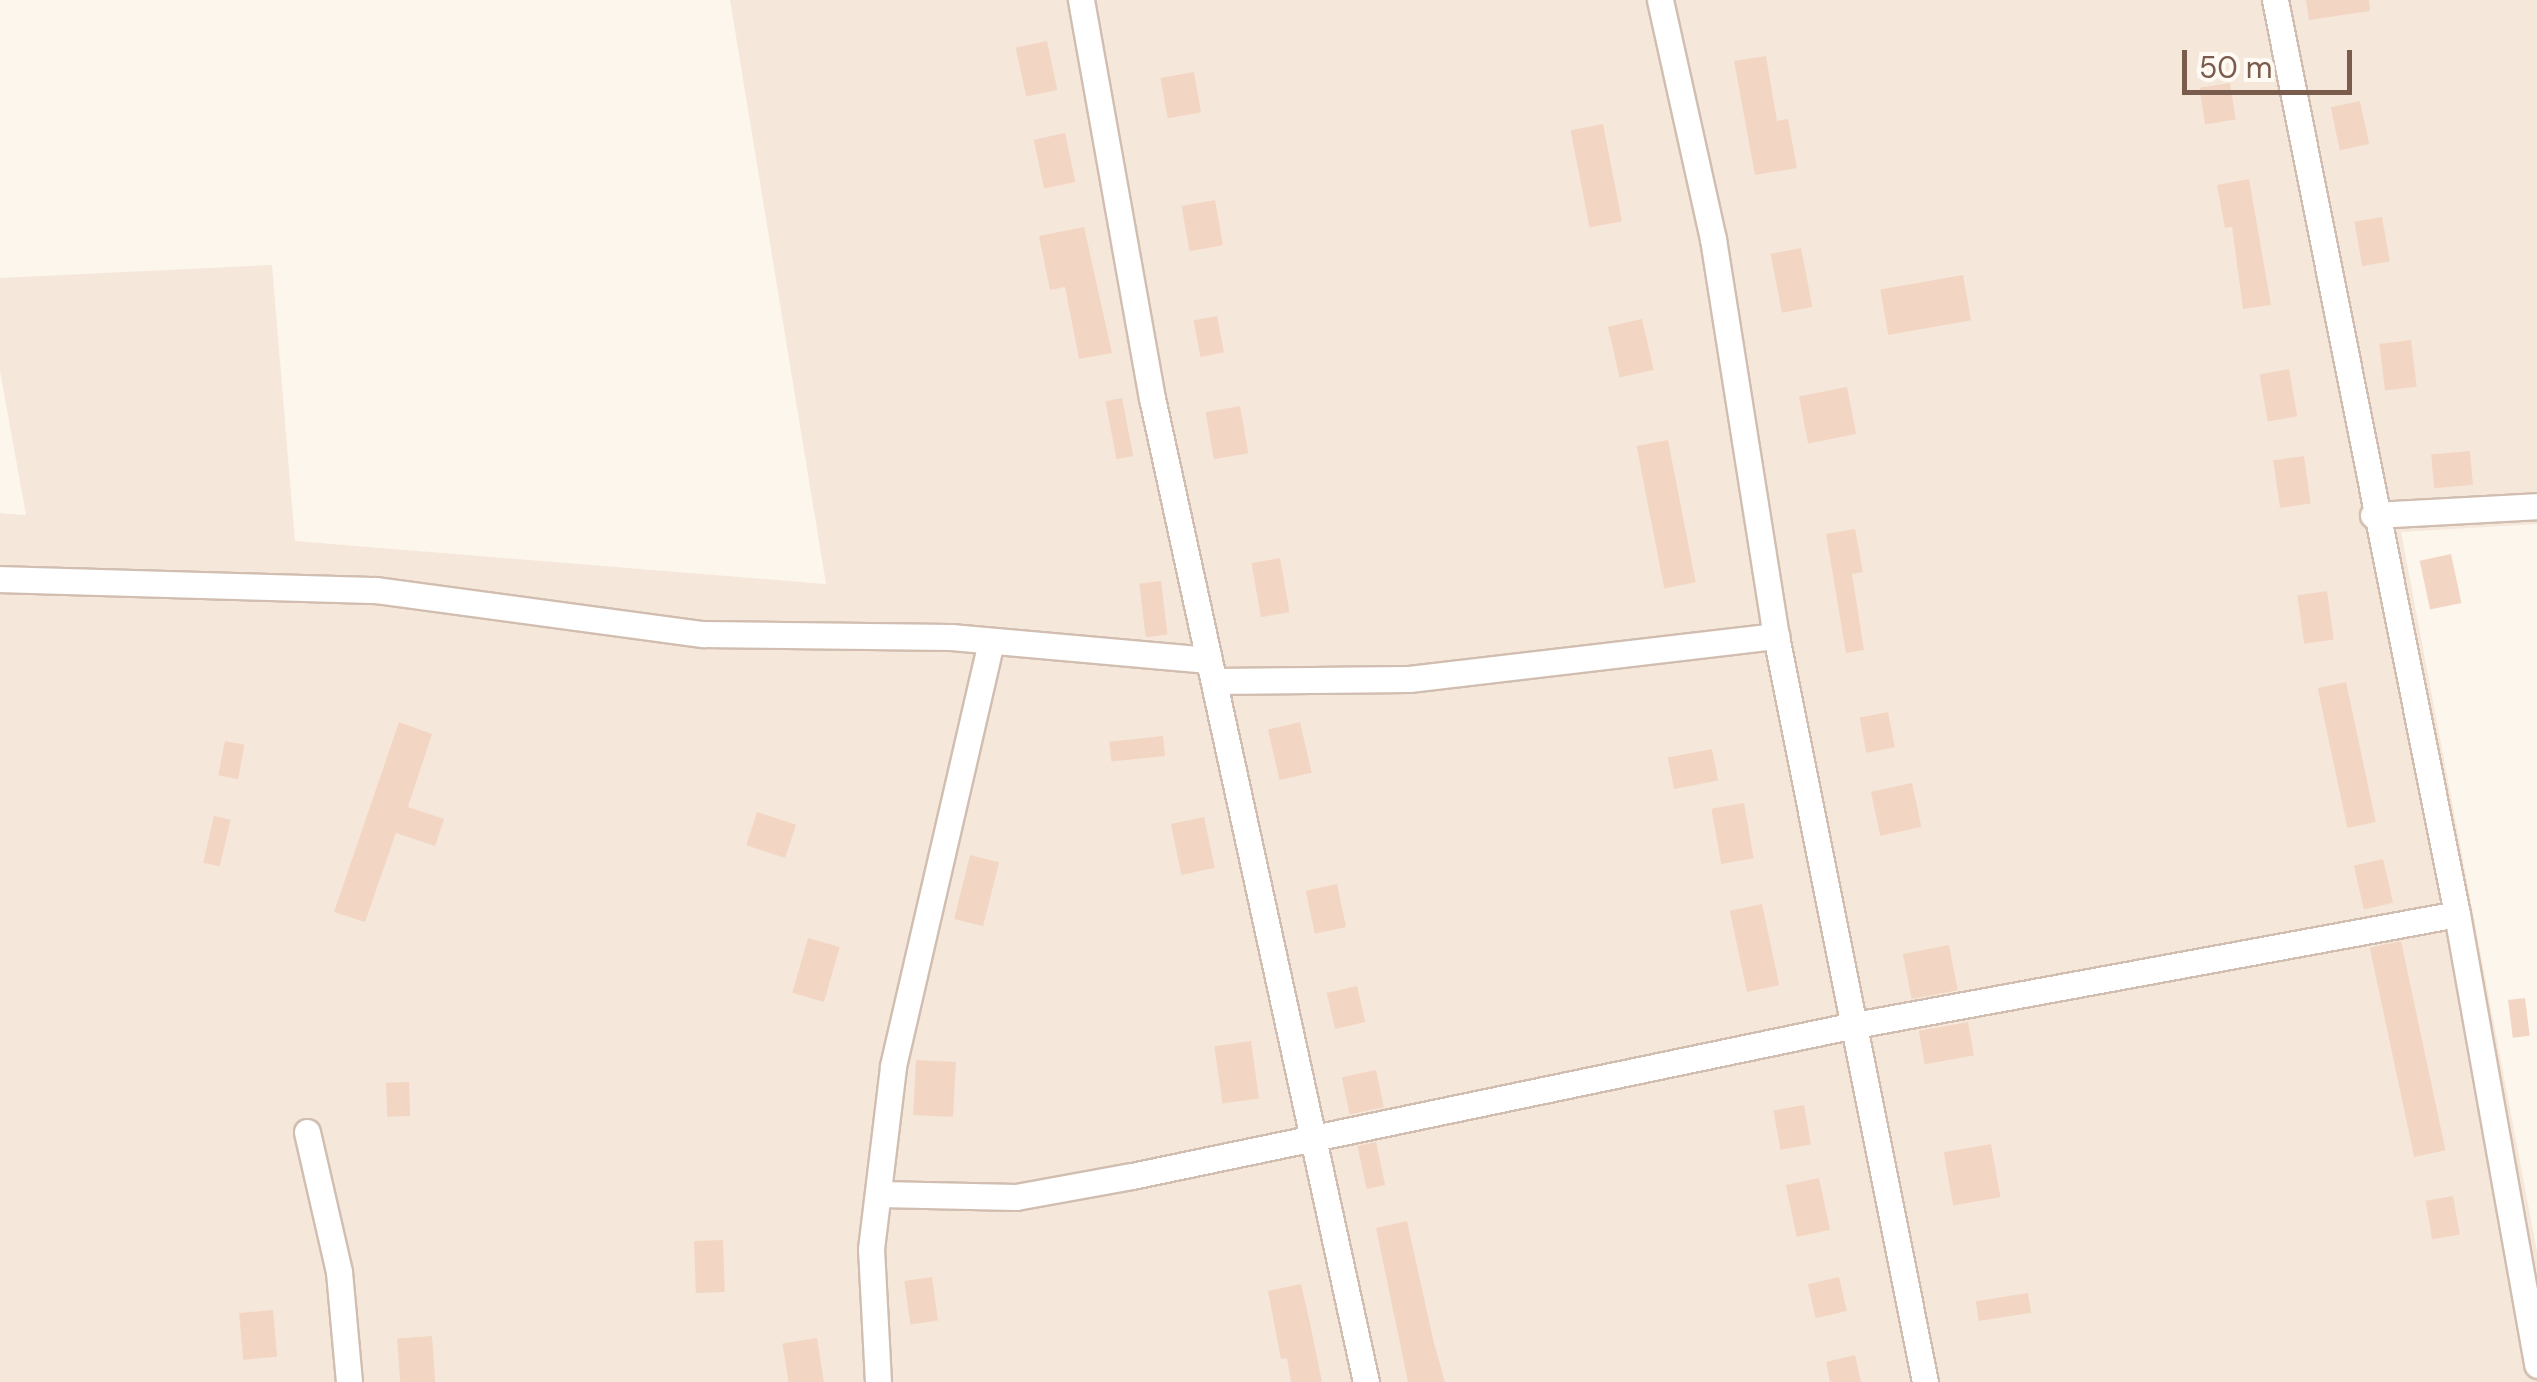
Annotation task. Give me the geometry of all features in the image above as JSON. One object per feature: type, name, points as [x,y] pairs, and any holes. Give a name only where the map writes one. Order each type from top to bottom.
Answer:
[{"type":"street","points":[[1081,0],[1152,398],[1366,1382]]},
{"type":"street","points":[[1660,0],[1712,239],[1776,636],[1850,1026],[1925,1382]]},
{"type":"street","points":[[2275,0],[2374,515],[2457,914],[2537,1365]]},
{"type":"street","points":[[2374,515],[2537,506]]},
{"type":"street","points":[[0,579],[376,590],[702,634],[990,642],[1211,671],[1408,679],[1776,636]]},
{"type":"street","points":[[878,1382],[871,1249],[893,1066],[918,940],[990,642]]},
{"type":"street","points":[[880,1194],[1016,1197],[1850,1026],[2457,914]]},
{"type":"street","points":[[306,1132],[339,1272],[349,1382]]},
{"type":"shaded area","points":[[730,0],[2537,0],[2537,524],[2401,532],[2537,1252],[2537,1382],[0,1382],[0,513],[26,515],[0,371],[0,278],[272,265],[295,541],[826,584]]},
{"type":"building","points":[[2306,0],[2369,0],[2370,11],[2309,20]]},
{"type":"building","points":[[1047,41],[1057,90],[1026,97],[1016,48]]},
{"type":"building","points":[[1766,56],[1777,121],[1788,119],[1797,168],[1755,175],[1734,61]]},
{"type":"building","points":[[1194,72],[1201,112],[1168,118],[1161,78]]},
{"type":"building","points":[[2230,83],[2236,120],[2205,124],[2199,88]]},
{"type":"building","points":[[2360,101],[2369,144],[2340,150],[2331,107]]},
{"type":"building","points":[[1603,124],[1622,221],[1589,227],[1571,130]]},
{"type":"building","points":[[1065,133],[1075,182],[1044,189],[1034,140]]},
{"type":"building","points":[[2249,179],[2271,305],[2243,309],[2232,227],[2225,228],[2217,185]]},
{"type":"building","points":[[1215,200],[1223,245],[1190,251],[1182,206]]},
{"type":"building","points":[[2382,217],[2390,261],[2362,266],[2354,222]]},
{"type":"building","points":[[1084,227],[1112,353],[1079,359],[1065,287],[1050,290],[1039,236]]},
{"type":"building","points":[[1801,248],[1812,307],[1782,313],[1771,254]]},
{"type":"building","points":[[1963,275],[1971,320],[1888,335],[1880,290]]},
{"type":"building","points":[[1217,316],[1224,352],[1201,357],[1193,321]]},
{"type":"building","points":[[1642,319],[1654,370],[1620,378],[1608,327]]},
{"type":"building","points":[[2411,340],[2417,387],[2385,391],[2379,344]]},
{"type":"building","points":[[2289,369],[2297,416],[2268,421],[2259,374]]},
{"type":"building","points":[[1847,387],[1856,434],[1808,443],[1799,396]]},
{"type":"building","points":[[1122,398],[1133,456],[1117,459],[1105,401]]},
{"type":"building","points":[[1240,406],[1248,453],[1214,459],[1206,412]]},
{"type":"building","points":[[1668,440],[1696,582],[1664,588],[1637,446]]},
{"type":"building","points":[[2470,451],[2473,485],[2434,488],[2431,454]]},
{"type":"building","points":[[2304,456],[2311,504],[2280,508],[2273,460]]},
{"type":"building","points":[[1855,529],[1863,572],[1852,574],[1864,650],[1846,653],[1826,534]]},
{"type":"building","points":[[2451,554],[2461,603],[2430,610],[2420,561]]},
{"type":"building","points":[[1280,558],[1290,612],[1261,617],[1251,563]]},
{"type":"building","points":[[1161,581],[1168,635],[1146,637],[1139,584]]},
{"type":"building","points":[[2327,591],[2334,640],[2304,644],[2297,595]]},
{"type":"building","points":[[2346,682],[2376,822],[2347,828],[2318,688]]},
{"type":"building","points":[[1888,712],[1895,747],[1866,753],[1860,718]]},
{"type":"building","points":[[399,722],[432,734],[408,807],[444,819],[435,846],[396,833],[365,922],[334,912]]},
{"type":"building","points":[[1300,722],[1312,773],[1280,780],[1268,729]]},
{"type":"building","points":[[1163,736],[1165,756],[1111,762],[1109,742]]},
{"type":"building","points":[[225,741],[245,745],[238,779],[218,775]]},
{"type":"building","points":[[1712,749],[1718,780],[1674,789],[1668,758]]},
{"type":"building","points":[[1912,783],[1921,827],[1880,836],[1871,792]]},
{"type":"building","points":[[1744,803],[1754,858],[1721,864],[1712,809]]},
{"type":"building","points":[[757,812],[796,825],[785,858],[746,845]]},
{"type":"building","points":[[214,816],[231,820],[220,867],[203,863]]},
{"type":"building","points":[[1204,817],[1215,868],[1182,875],[1171,824]]},
{"type":"building","points":[[970,855],[999,862],[983,926],[954,919]]},
{"type":"building","points":[[2383,859],[2393,903],[2364,910],[2354,866]]},
{"type":"building","points":[[1337,884],[1346,927],[1315,934],[1306,891]]},
{"type":"building","points":[[1762,904],[1779,985],[1747,992],[1730,911]]},
{"type":"building","points":[[808,938],[840,947],[824,1002],[792,993]]},
{"type":"building","points":[[2401,941],[2445,1150],[2414,1157],[2370,948]]},
{"type":"building","points":[[1949,945],[1958,990],[1912,999],[1903,954]]},
{"type":"building","points":[[1357,986],[1365,1022],[1335,1029],[1327,993]]},
{"type":"building","points":[[2525,998],[2530,1036],[2513,1038],[2508,1000]]},
{"type":"building","points":[[1968,1022],[1974,1055],[1925,1064],[1919,1031]]},
{"type":"building","points":[[1251,1041],[1259,1098],[1222,1104],[1214,1046]]},
{"type":"building","points":[[916,1060],[956,1062],[953,1117],[913,1115]]},
{"type":"building","points":[[1376,1070],[1384,1107],[1350,1114],[1342,1077]]},
{"type":"building","points":[[409,1082],[410,1116],[387,1117],[386,1083]]},
{"type":"building","points":[[1804,1105],[1811,1144],[1780,1150],[1773,1110]]},
{"type":"building","points":[[1376,1142],[1385,1185],[1367,1189],[1357,1146]]},
{"type":"building","points":[[1991,1144],[2000,1197],[1953,1206],[1944,1152]]},
{"type":"building","points":[[1819,1178],[1830,1230],[1797,1237],[1786,1185]]},
{"type":"building","points":[[2453,1196],[2460,1234],[2432,1239],[2425,1201]]},
{"type":"building","points":[[1407,1221],[1445,1382],[1408,1382],[1376,1228]]},
{"type":"building","points":[[723,1240],[725,1292],[696,1293],[694,1241]]},
{"type":"building","points":[[932,1277],[938,1321],[910,1324],[904,1281]]},
{"type":"building","points":[[1839,1277],[1847,1311],[1816,1318],[1808,1284]]},
{"type":"building","points":[[1301,1284],[1322,1382],[1291,1382],[1287,1358],[1281,1359],[1268,1291]]},
{"type":"building","points":[[2028,1293],[2031,1313],[1979,1321],[1976,1301]]},
{"type":"building","points":[[273,1310],[277,1357],[243,1360],[239,1313]]},
{"type":"building","points":[[432,1336],[435,1382],[400,1382],[397,1338]]},
{"type":"building","points":[[817,1338],[824,1382],[789,1382],[782,1343]]},
{"type":"building","points":[[1855,1355],[1861,1382],[1830,1382],[1826,1362]]}]
